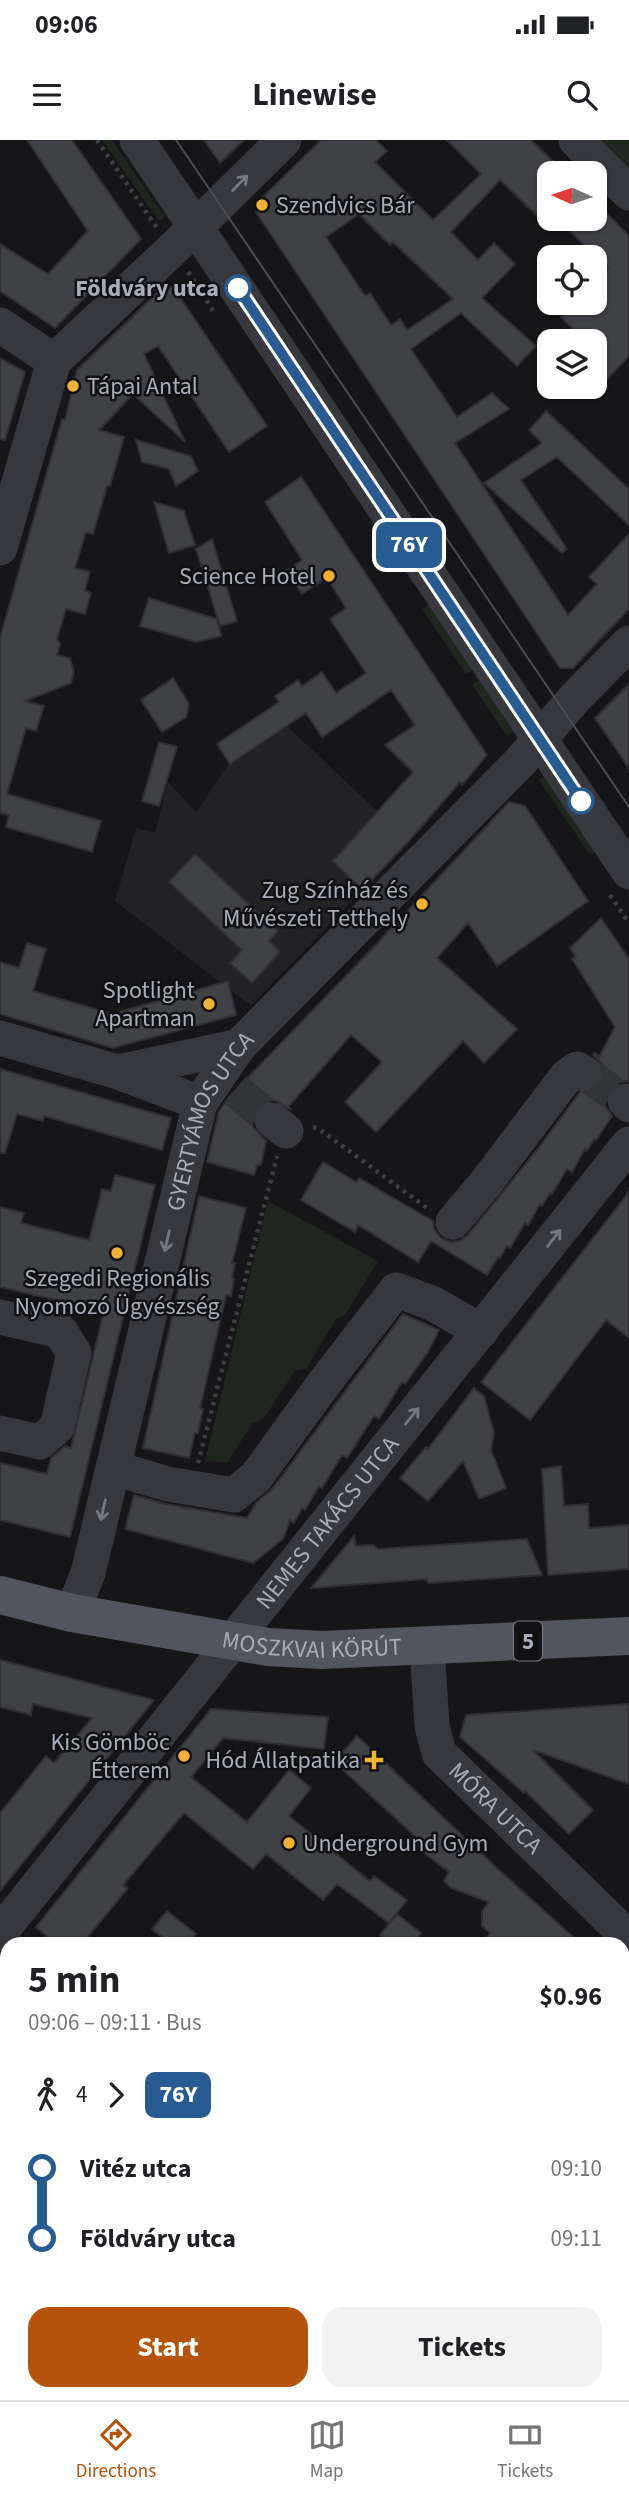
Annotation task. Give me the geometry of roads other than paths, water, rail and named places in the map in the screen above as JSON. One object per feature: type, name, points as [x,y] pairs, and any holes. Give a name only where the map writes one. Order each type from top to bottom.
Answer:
[{"type":"main road","name":"MOSZKVAI KÖRÚT","points":[[0,1595],[72,1613],[268,1647],[321,1650],[629,1636]]},
{"type":"street","points":[[137,140],[539,739],[627,864]]},
{"type":"street","points":[[0,548],[54,361],[284,140]]},
{"type":"street","points":[[576,140],[629,193]]},
{"type":"street","points":[[0,325],[54,361]]},
{"type":"street","name":"GYERTYÁMOS UTCA","points":[[72,1613],[88,1573],[113,1468],[218,1090],[239,1046],[504,778],[629,643]]},
{"type":"street","points":[[0,1038],[118,1072],[218,1090]]},
{"type":"street","points":[[118,1072],[239,1046]]},
{"type":"street","points":[[453,1222],[566,1077],[577,1069],[584,1073]]},
{"type":"street","name":"NEMES TAKÁCS UTCA","points":[[0,1933],[629,1144]]},
{"type":"street","points":[[113,1468],[168,1484],[234,1495],[256,1477],[396,1290],[432,1303],[481,1331]]},
{"type":"street","points":[[0,1317],[60,1331],[74,1353],[57,1427],[40,1441],[0,1433]]},
{"type":"street","name":"MÓRA UTCA","points":[[427,1646],[432,1726],[439,1752],[628,1937]]},
{"type":"tunnel","points":[[584,1073],[625,1101]]},
{"type":"tunnel","points":[[235,1090],[272,1120]]},
{"type":"tram line","points":[[176,140],[629,807]]},
{"type":"place","name":"Szendvics Bár","points":[[262,205]]},
{"type":"place","name":"Földváry utca","points":[[238,288]]},
{"type":"place","name":"Tápai Antal","points":[[73,386]]},
{"type":"place","name":"Science Hotel","points":[[329,576]]},
{"type":"place","name":"Zug Színház és Művészeti Tetthely","points":[[422,904]]},
{"type":"place","name":"Spotlight Apartman","points":[[209,1004]]},
{"type":"place","name":"Szegedi Regionális Nyomozó Ügyészség","points":[[117,1253]]},
{"type":"place","name":"Kis Gömböc Étterem","points":[[184,1756]]},
{"type":"place","name":"Hód Állatpatika","points":[[374,1760]]},
{"type":"place","name":"Underground Gym","points":[[289,1843]]}]
